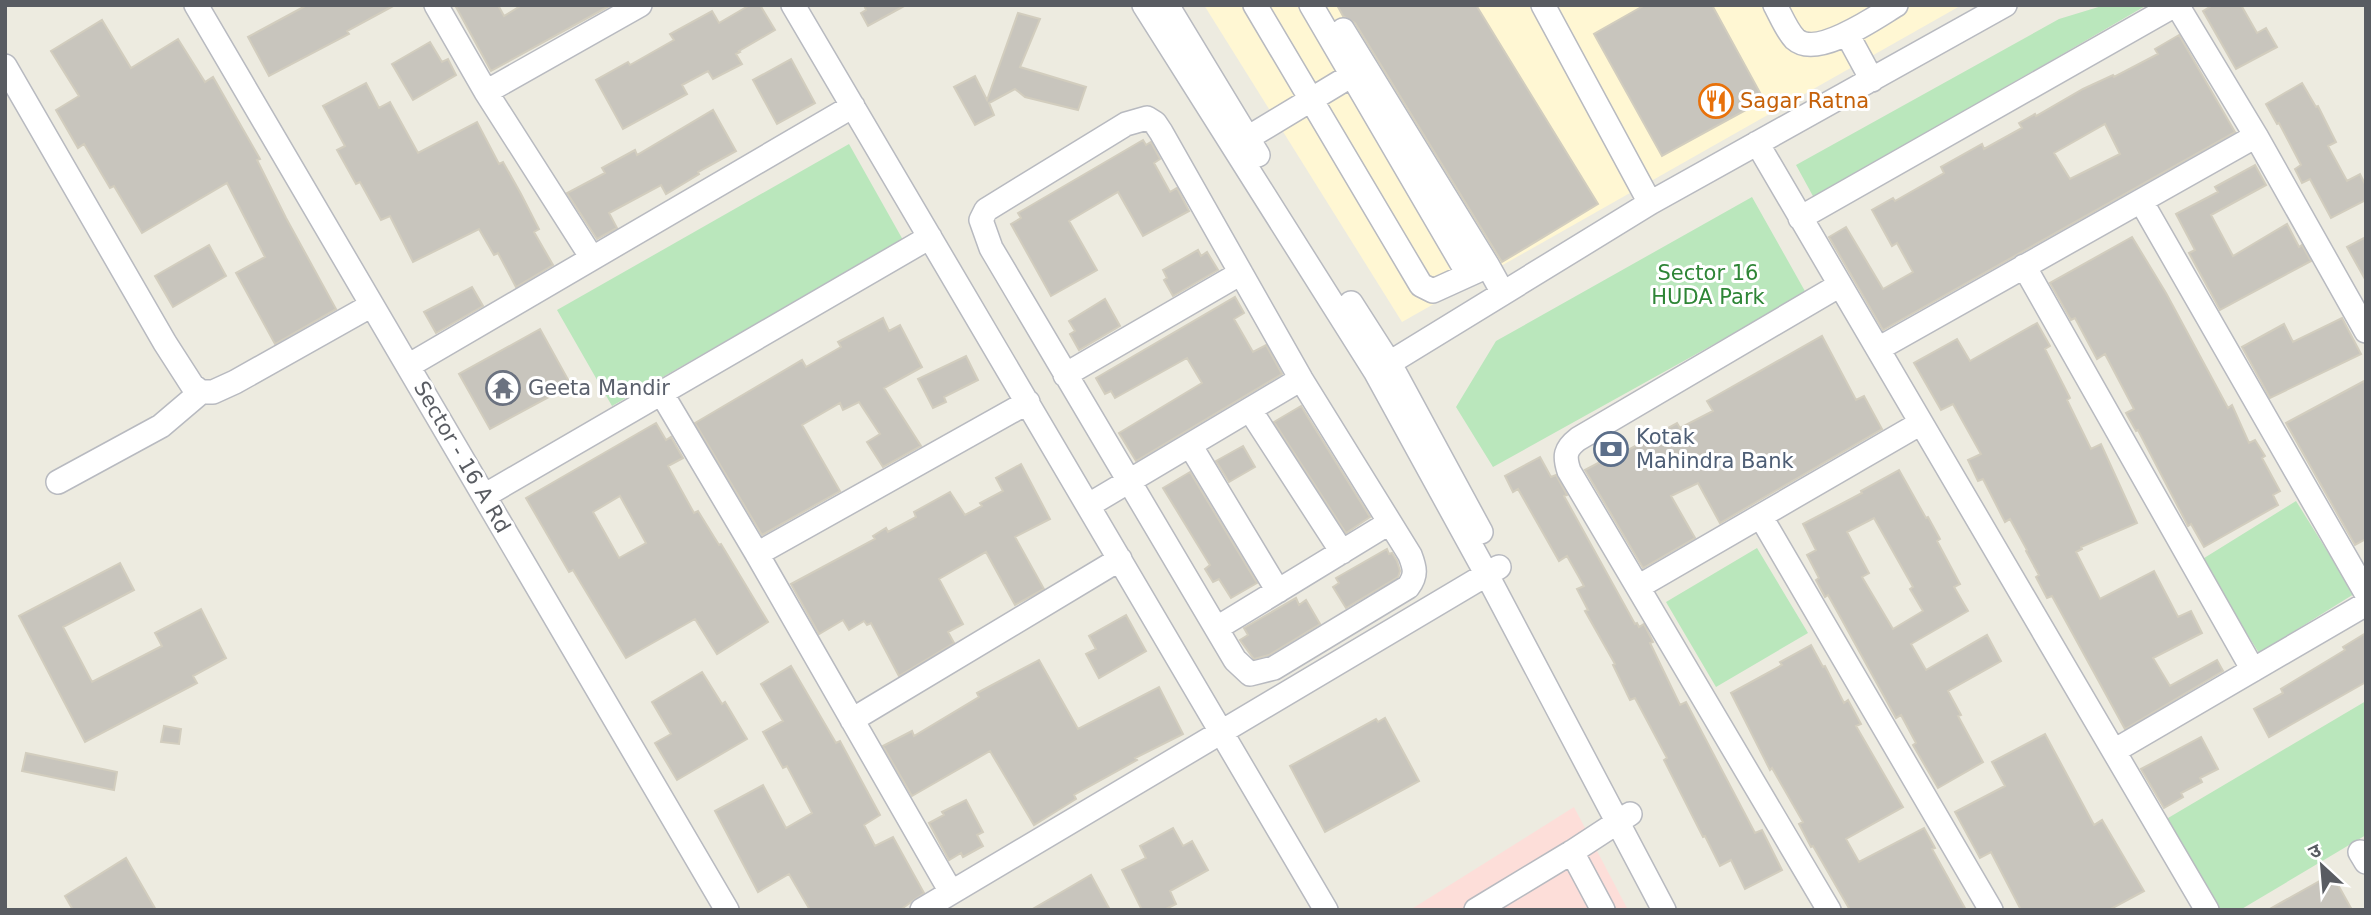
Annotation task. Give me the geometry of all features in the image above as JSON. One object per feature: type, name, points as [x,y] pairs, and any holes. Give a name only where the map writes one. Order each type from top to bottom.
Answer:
[{"type":"street","name":"Sector - 16 A Rd","points":[[196,5],[727,910]]},
{"type":"street","points":[[436,5],[486,92],[592,258]]},
{"type":"street","points":[[486,92],[640,5]]},
{"type":"street","points":[[793,5],[1326,910]]},
{"type":"street","points":[[1144,5],[1240,143],[1383,368],[1624,818],[1680,910]]},
{"type":"street","points":[[1167,5],[1240,143]]},
{"type":"street","points":[[1255,5],[1421,285],[1433,292],[1478,270]]},
{"type":"street","points":[[1311,5],[1352,75],[1478,270],[1503,293]]},
{"type":"street","points":[[1328,5],[1478,270]]},
{"type":"street","points":[[1544,5],[1650,203]]},
{"type":"street","points":[[1775,5],[1793,37],[1802,43],[1824,42],[1847,34],[1896,5]]},
{"type":"street","points":[[1800,218],[2176,5],[2256,136],[2366,331]]},
{"type":"street","points":[[1383,368],[1650,203],[1872,80],[1994,8]]},
{"type":"street","points":[[1847,34],[1872,80]]},
{"type":"street","points":[[5,66],[165,343],[192,385],[201,392],[213,392],[235,382],[372,305]]},
{"type":"street","points":[[1240,143],[1352,75]]},
{"type":"street","points":[[408,366],[853,106]]},
{"type":"street","points":[[1147,118],[1155,123],[1301,379],[1415,567],[1415,578],[1408,587],[1274,668],[1250,674],[1243,670],[1065,375],[991,248],[981,220],[986,210],[1126,124],[1147,118]]},
{"type":"street","points":[[1878,349],[2256,136]]},
{"type":"street","points":[[1757,143],[2207,910]]},
{"type":"street","points":[[2141,201],[2366,593]]},
{"type":"street","points":[[484,496],[930,237]]},
{"type":"street","points":[[2024,266],[2253,670]]},
{"type":"street","points":[[1065,375],[1241,272]]},
{"type":"street","points":[[1829,910],[1569,471],[1565,459],[1568,447],[1840,285]]},
{"type":"street","points":[[1089,505],[1301,379]]},
{"type":"street","points":[[58,482],[161,426],[201,392]]},
{"type":"street","points":[[662,394],[951,892]]},
{"type":"street","points":[[757,554],[1028,402]]},
{"type":"street","points":[[1250,410],[1342,552]]},
{"type":"street","points":[[1638,587],[1921,423]]},
{"type":"street","points":[[1190,445],[1278,591]]},
{"type":"street","points":[[1761,517],[1991,910]]},
{"type":"street","points":[[1217,628],[1389,523]]},
{"type":"street","points":[[852,720],[1120,559]]},
{"type":"street","points":[[922,910],[1493,571]]},
{"type":"street","points":[[2114,751],[2366,604]]},
{"type":"street","points":[[1476,910],[1624,818]]},
{"type":"street","points":[[1624,818],[1664,910]]},
{"type":"street","points":[[1572,852],[1604,910]]},
{"type":"shaded area","points":[[1204,5],[1960,5],[1960,6],[1402,322]]},
{"type":"shaded area","points":[[1574,807],[1628,910],[1410,910]]},
{"type":"green space","points":[[2105,5],[2147,5],[1814,198],[1796,165],[2059,19]]},
{"type":"green space","points":[[849,144],[903,240],[612,406],[557,310]]},
{"type":"green space","name":"Sector 16 HUDA Park","points":[[1752,197],[1806,293],[1493,467],[1456,407],[1496,341]]},
{"type":"green space","points":[[2296,501],[2354,594],[2259,653],[2201,560]]},
{"type":"green space","points":[[1757,548],[1808,633],[1716,687],[1666,602]]},
{"type":"green space","points":[[2366,701],[2366,835],[2240,910],[2215,910],[2163,821]]},
{"type":"building","points":[[307,5],[395,5],[347,31],[349,34],[269,76],[248,37]]},
{"type":"building","points":[[455,5],[498,5],[504,16],[522,5],[611,5],[491,71]]},
{"type":"building","points":[[750,5],[760,5],[775,30],[736,54],[742,64],[713,79],[708,71],[682,85],[687,94],[623,129],[596,80],[628,62],[630,65],[674,40],[670,34],[712,11],[719,23]]},
{"type":"building","points":[[864,5],[906,5],[868,26],[861,13],[866,10]]},
{"type":"building","points":[[1337,5],[1476,5],[1598,204],[1502,262],[1355,23],[1343,16]]},
{"type":"building","points":[[1645,5],[1712,5],[1764,100],[1662,156],[1594,34]]},
{"type":"building","points":[[2213,5],[2241,5],[2257,33],[2266,28],[2277,47],[2236,69],[2203,11]]},
{"type":"building","points":[[1018,13],[1040,19],[1020,67],[1086,87],[1078,110],[1025,97],[1015,89],[989,103],[994,115],[975,125],[954,87],[975,76],[987,100]]},
{"type":"building","points":[[102,20],[131,68],[178,39],[205,82],[213,77],[260,159],[257,160],[286,218],[336,309],[275,344],[236,273],[265,257],[227,183],[142,233],[114,186],[110,188],[84,144],[78,148],[56,110],[79,96],[51,51]]},
{"type":"building","points":[[2179,35],[2235,132],[1883,330],[1829,237],[1846,227],[1883,289],[1913,272],[1897,243],[1892,246],[1872,210],[1893,198],[1895,201],[1944,173],[1941,167],[1982,144],[1984,149],[2022,128],[2019,123],[2035,114],[2036,116],[2083,89],[2113,75],[2114,77],[2158,54],[2155,49]],"holes":[[[2105,124],[2120,154],[2070,179],[2054,153]]]},
{"type":"building","points":[[430,42],[442,62],[448,59],[456,75],[413,100],[392,64]]},
{"type":"building","points":[[791,59],[815,103],[777,124],[753,80]]},
{"type":"building","points":[[366,83],[379,108],[390,102],[418,153],[477,122],[499,164],[503,162],[521,194],[539,229],[534,232],[553,265],[516,287],[498,253],[494,255],[479,229],[413,262],[390,216],[381,220],[360,182],[356,184],[337,150],[345,146],[323,106]]},
{"type":"building","points":[[2302,83],[2316,107],[2318,106],[2336,142],[2328,146],[2347,181],[2360,174],[2366,186],[2366,200],[2331,218],[2310,179],[2302,183],[2295,169],[2301,165],[2266,104]]},
{"type":"building","points":[[713,110],[736,151],[666,194],[661,185],[609,213],[617,228],[597,239],[567,193],[605,173],[602,168],[635,150],[637,155]]},
{"type":"building","points":[[1143,140],[1146,145],[1151,142],[1160,159],[1154,163],[1170,192],[1177,188],[1189,211],[1143,236],[1118,192],[1069,221],[1097,270],[1051,296],[1011,224],[1021,218],[1018,213]]},
{"type":"building","points":[[2255,165],[2266,185],[2211,215],[2233,256],[2287,224],[2299,247],[2302,245],[2311,261],[2220,310],[2189,253],[2195,250],[2176,214],[2218,192],[2215,187]]},
{"type":"building","points":[[2132,237],[2166,293],[2228,408],[2232,405],[2249,443],[2255,440],[2265,456],[2262,458],[2280,491],[2273,495],[2278,505],[2204,547],[2191,524],[2188,526],[2138,430],[2136,431],[2126,413],[2134,409],[2105,354],[2097,359],[2075,318],[2071,320],[2050,283]]},
{"type":"building","points":[[2366,237],[2366,281],[2347,247]]},
{"type":"building","points":[[209,245],[226,276],[173,307],[155,276]]},
{"type":"building","points":[[1198,250],[1201,256],[1207,252],[1218,270],[1173,296],[1164,280],[1167,278],[1163,270]]},
{"type":"building","points":[[472,287],[483,306],[436,333],[424,312]]},
{"type":"building","points":[[1235,297],[1244,313],[1234,319],[1253,352],[1266,345],[1282,374],[1136,461],[1119,433],[1202,383],[1187,358],[1115,398],[1111,391],[1105,394],[1096,378]]},
{"type":"building","points":[[1105,299],[1120,326],[1079,350],[1070,334],[1075,331],[1069,321]]},
{"type":"building","points":[[883,318],[889,331],[900,325],[922,367],[884,388],[921,446],[883,467],[867,442],[880,434],[859,402],[843,410],[840,403],[802,425],[840,491],[762,535],[695,423],[802,360],[806,367],[841,347],[838,342]]},
{"type":"building","points":[[2342,318],[2361,354],[2270,398],[2242,347],[2284,324],[2293,342]]},
{"type":"building","points":[[2037,323],[2050,346],[2045,349],[2070,398],[2067,400],[2091,449],[2101,444],[2137,523],[2081,547],[2082,549],[2076,552],[2100,599],[2154,571],[2178,617],[2191,611],[2202,633],[2153,658],[2170,686],[2217,660],[2223,671],[2125,729],[2052,596],[2047,598],[2036,577],[2039,575],[2010,519],[2005,522],[1983,479],[1978,481],[1968,460],[1981,454],[1953,404],[1941,410],[1914,363],[1957,339],[1970,361]]},
{"type":"building","points":[[540,329],[571,385],[490,429],[459,374]]},
{"type":"building","points":[[1822,336],[1856,400],[1864,396],[1882,429],[1720,523],[1698,483],[1671,496],[1695,538],[1643,568],[1585,470],[1617,453],[1619,455],[1677,423],[1680,428],[1713,411],[1707,401]]},
{"type":"building","points":[[966,356],[978,380],[944,397],[946,402],[933,408],[918,379]]},
{"type":"building","points":[[2366,380],[2366,539],[2355,545],[2286,423]]},
{"type":"building","points":[[1301,406],[1370,517],[1346,533],[1274,422]]},
{"type":"building","points":[[656,423],[666,440],[671,437],[683,458],[668,466],[694,513],[698,511],[719,545],[721,544],[768,622],[717,654],[695,619],[626,658],[573,570],[569,572],[526,498]],"holes":[[[620,496],[646,543],[619,558],[593,512]]]},
{"type":"building","points":[[1243,446],[1255,467],[1229,482],[1216,461]]},
{"type":"building","points":[[1540,457],[1551,477],[1556,475],[1567,495],[1564,496],[1635,624],[1639,627],[1644,624],[1653,642],[1650,643],[1680,705],[1686,702],[1755,833],[1762,830],[1782,870],[1745,889],[1731,860],[1720,866],[1705,836],[1703,837],[1664,760],[1667,758],[1635,698],[1630,700],[1613,665],[1615,664],[1585,611],[1588,610],[1577,589],[1584,586],[1567,556],[1559,561],[1518,489],[1513,492],[1505,476]]},
{"type":"building","points":[[1021,464],[1050,519],[1015,537],[1044,589],[1015,605],[986,552],[939,579],[963,624],[948,632],[954,643],[899,676],[871,623],[867,625],[864,621],[849,630],[843,620],[819,634],[791,584],[875,539],[873,536],[886,528],[888,532],[916,517],[914,512],[950,492],[965,515],[982,506],[980,503],[1003,491],[996,478]]},
{"type":"building","points":[[1899,470],[1940,539],[1937,541],[1960,584],[1954,587],[1968,611],[1911,644],[1926,670],[1987,635],[2001,661],[1948,691],[1983,762],[1938,788],[1913,745],[1916,743],[1901,715],[1896,718],[1828,595],[1825,597],[1807,555],[1816,550],[1803,524],[1862,493],[1861,491]],"holes":[[[1874,518],[1913,587],[1910,589],[1923,611],[1893,629],[1862,577],[1869,573],[1847,532]]]},
{"type":"building","points":[[1190,472],[1257,583],[1231,598],[1219,579],[1213,582],[1205,569],[1210,565],[1163,488]]},
{"type":"building","points":[[1387,549],[1397,561],[1400,571],[1398,577],[1346,608],[1333,587],[1339,583],[1336,578]]},
{"type":"building","points":[[120,563],[134,590],[63,627],[92,682],[162,646],[155,633],[201,609],[226,658],[193,676],[197,683],[85,742],[19,616]]},
{"type":"building","points":[[1296,598],[1299,605],[1306,600],[1320,624],[1269,655],[1254,659],[1240,640],[1248,635],[1244,628]]},
{"type":"building","points":[[1126,615],[1146,651],[1099,678],[1086,654],[1096,649],[1089,636]]},
{"type":"building","points":[[2366,633],[2366,682],[2269,737],[2254,709],[2283,693],[2281,689],[2345,650],[2343,647]]},
{"type":"building","points":[[1811,645],[1844,703],[1848,700],[1861,724],[1856,726],[1903,807],[1846,839],[1859,862],[1924,828],[1935,848],[1932,849],[1966,910],[1850,910],[1813,846],[1811,847],[1799,824],[1803,822],[1772,768],[1770,770],[1731,693],[1782,665],[1780,662]]},
{"type":"building","points":[[1039,660],[1078,729],[1159,687],[1183,734],[1135,758],[1137,760],[1074,795],[1076,799],[1034,825],[990,751],[912,796],[883,746],[912,731],[914,736],[979,697],[977,693]]},
{"type":"building","points":[[791,666],[836,743],[840,741],[880,815],[864,825],[875,846],[893,837],[924,893],[900,910],[810,910],[789,874],[758,892],[715,811],[763,785],[786,828],[812,813],[787,766],[783,768],[763,732],[783,721],[761,684]]},
{"type":"building","points":[[702,672],[722,704],[725,702],[747,739],[677,780],[655,743],[671,734],[652,702]]},
{"type":"building","points":[[1385,718],[1419,781],[1325,832],[1290,766],[1376,719],[1378,722]]},
{"type":"building","points":[[164,726],[181,729],[179,744],[161,742]]},
{"type":"building","points":[[2045,734],[2094,825],[2102,820],[2144,891],[2109,910],[2021,910],[1991,852],[1980,858],[1955,812],[2005,786],[1992,762]]},
{"type":"building","points":[[2201,737],[2218,769],[2200,778],[2202,782],[2181,793],[2183,797],[2164,808],[2141,769]]},
{"type":"building","points":[[26,753],[117,772],[114,790],[22,771]]},
{"type":"building","points":[[966,800],[983,832],[977,835],[983,846],[963,857],[961,853],[949,860],[929,823],[944,815],[942,812]]},
{"type":"building","points":[[1173,828],[1183,846],[1192,841],[1208,870],[1170,891],[1176,904],[1164,910],[1142,910],[1122,870],[1146,858],[1140,846]]},
{"type":"building","points":[[126,858],[156,910],[73,910],[65,896]]},
{"type":"building","points":[[2332,874],[2352,910],[2268,910]]},
{"type":"building","points":[[1091,875],[1110,910],[1031,910],[1060,893]]},
{"type":"place","name":"Sagar Ratna","points":[[1716,101]]},
{"type":"place","name":"Geeta Mandir","points":[[503,388]]},
{"type":"place","name":"Kotak Mahindra Bank","points":[[1611,449]]}]
